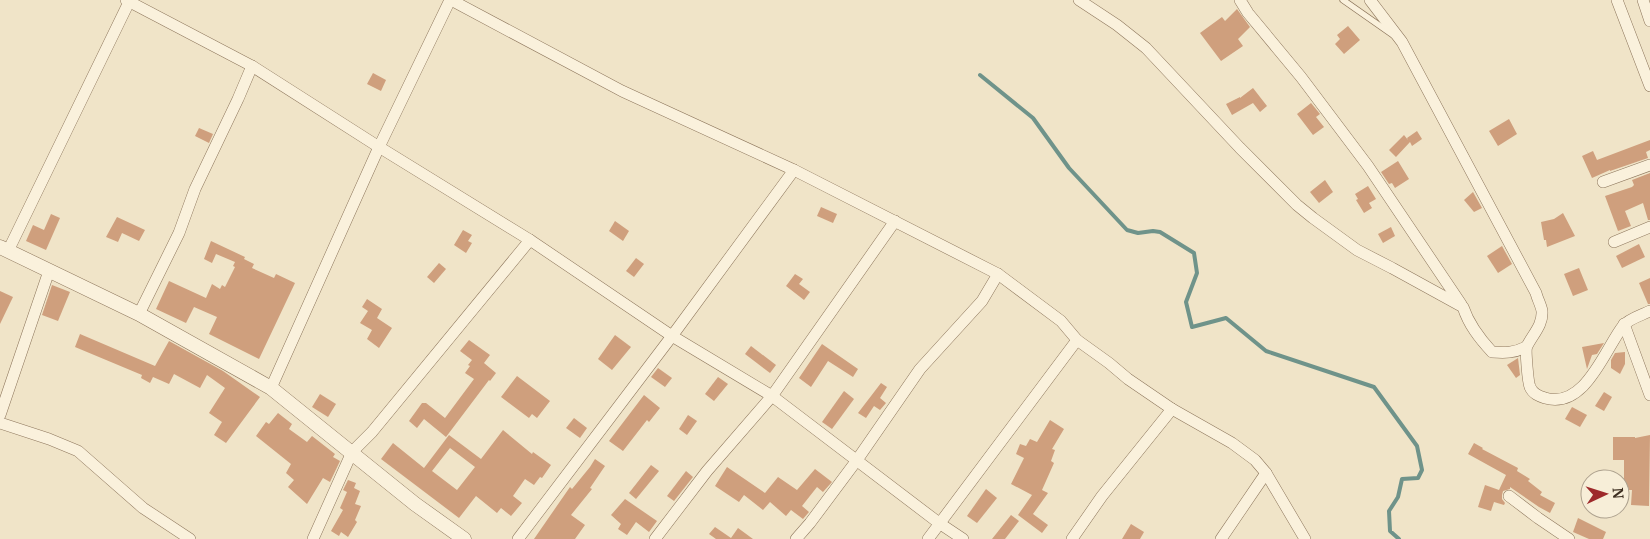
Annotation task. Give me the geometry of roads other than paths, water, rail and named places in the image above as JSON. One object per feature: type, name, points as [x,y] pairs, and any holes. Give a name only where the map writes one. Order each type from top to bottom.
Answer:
[{"type":"street","points":[[464,539],[415,504],[271,388],[139,314],[4,249],[128,0],[252,66],[530,240],[672,336],[772,396],[939,523],[963,539]]},
{"type":"street","points":[[271,388],[379,147],[451,0],[622,91],[794,170],[998,274],[1061,320],[1078,340],[1128,379],[1172,409],[1232,444],[1255,460],[1266,473],[1305,539]]},
{"type":"street","points":[[1079,0],[1117,25],[1146,48],[1240,148],[1308,214],[1357,250],[1462,307]]},
{"type":"street","points":[[1240,0],[1248,13],[1301,77],[1368,166],[1462,307],[1477,335],[1492,352],[1516,352],[1526,348],[1540,325],[1542,311],[1536,293],[1402,42],[1370,0]]},
{"type":"street","points":[[1617,0],[1650,86]]},
{"type":"street","points":[[1643,0],[1650,21]]},
{"type":"street","points":[[139,314],[179,233],[194,189],[238,100],[252,66]]},
{"type":"street","points":[[1603,182],[1650,164]]},
{"type":"street","points":[[518,539],[672,336],[794,170]]},
{"type":"street","points":[[655,539],[702,478],[772,396],[895,221]]},
{"type":"street","points":[[1614,242],[1650,227]]},
{"type":"street","points":[[313,539],[352,452],[372,432],[530,240]]},
{"type":"street","points":[[0,415],[49,271]]},
{"type":"street","points":[[796,539],[857,460],[920,370],[982,301],[998,274]]},
{"type":"street","points":[[1526,348],[1530,387],[1537,396],[1551,400],[1563,399],[1578,390],[1591,378],[1624,324],[1650,311]]},
{"type":"street","points":[[1624,324],[1650,395]]},
{"type":"street","points":[[928,539],[1078,340]]},
{"type":"street","points":[[1072,539],[1102,496],[1172,409]]},
{"type":"street","points":[[0,423],[78,451],[142,508],[190,539]]},
{"type":"street","points":[[1221,539],[1266,473]]},
{"type":"street","points":[[1510,496],[1532,514],[1570,539]]},
{"type":"lane","points":[[1343,0],[1402,42]]},
{"type":"waterway","points":[[980,75],[1033,118],[1069,168],[1127,230],[1138,233],[1160,232],[1194,253],[1197,273],[1186,302],[1192,327],[1226,318],[1266,351],[1374,387],[1417,446],[1422,470],[1418,478],[1402,479],[1398,497],[1389,511],[1390,531],[1399,539]]}]
